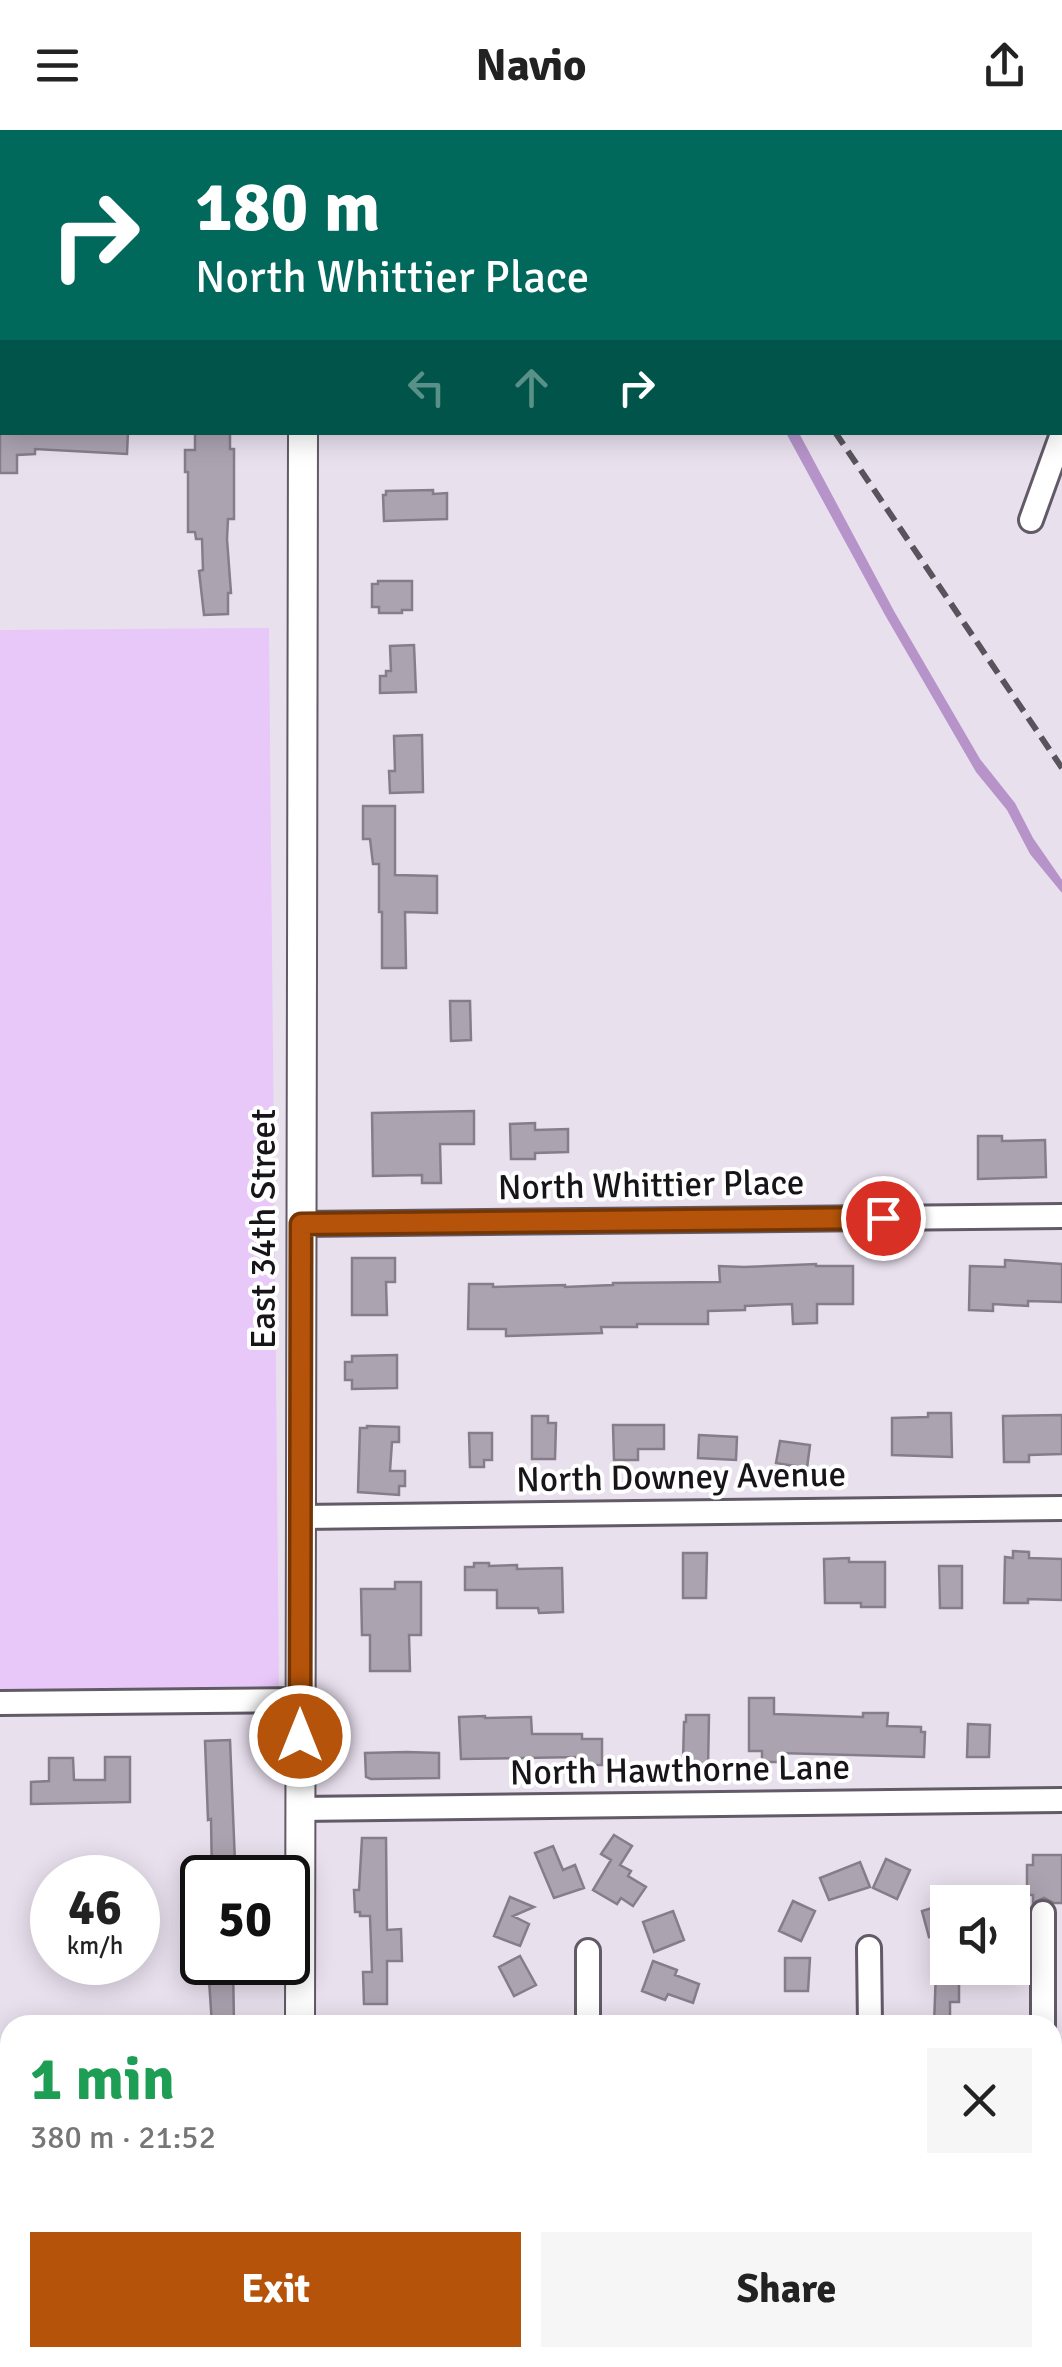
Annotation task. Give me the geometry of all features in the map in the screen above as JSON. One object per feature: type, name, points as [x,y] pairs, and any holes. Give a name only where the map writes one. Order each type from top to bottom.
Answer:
[{"type":"main road","name":"East 34th Street","points":[[300,2015],[303,435]]},
{"type":"street","points":[[1030,520],[1062,435]]},
{"type":"street","name":"North Whittier Place","points":[[301,1224],[1062,1216]]},
{"type":"street","name":"North Downey Avenue","points":[[301,1517],[1062,1508]]},
{"type":"street","points":[[0,1702],[300,1700]]},
{"type":"street","name":"North Hawthorne Lane","points":[[299,1809],[1062,1800]]},
{"type":"street","points":[[1043,1913],[1044,2015]]},
{"type":"street","points":[[869,1948],[870,2015]]},
{"type":"street","points":[[588,1951],[588,2015]]},
{"type":"shaded area","points":[[787,435],[800,435],[894,611],[980,759],[1015,803],[1062,880],[1062,893],[1030,854],[1007,810],[976,772]]},
{"type":"shaded area","points":[[269,628],[279,1686],[0,1689],[0,630]]},
{"type":"building","points":[[0,435],[128,435],[127,454],[35,449],[35,454],[17,455],[17,473],[0,473]]},
{"type":"building","points":[[195,435],[230,435],[230,449],[234,449],[234,519],[228,519],[227,539],[231,593],[228,614],[204,615],[199,571],[203,570],[202,539],[196,539],[195,532],[188,532],[185,450],[195,450]]},
{"type":"building","points":[[433,490],[433,494],[447,493],[447,519],[384,521],[386,491]]},
{"type":"building","points":[[412,581],[412,610],[379,613],[379,607],[372,607],[372,584]]},
{"type":"building","points":[[414,645],[416,692],[380,693],[380,676],[391,671],[390,646]]},
{"type":"building","points":[[422,735],[423,792],[390,793],[389,771],[395,771],[394,736]]},
{"type":"building","points":[[363,806],[395,806],[395,875],[437,876],[437,913],[405,912],[406,968],[382,968],[379,864],[373,864],[370,839],[363,839]]},
{"type":"building","points":[[450,1001],[470,1001],[471,1040],[451,1041]]},
{"type":"building","points":[[474,1111],[474,1144],[440,1144],[441,1183],[422,1183],[422,1175],[373,1176],[372,1113]]},
{"type":"building","points":[[535,1123],[535,1130],[568,1129],[568,1152],[535,1153],[535,1159],[511,1159],[510,1124]]},
{"type":"building","points":[[978,1136],[1002,1136],[1002,1141],[1045,1140],[1046,1177],[978,1179]]},
{"type":"building","points":[[352,1258],[395,1258],[395,1282],[386,1282],[387,1315],[352,1315]]},
{"type":"building","points":[[1005,1260],[1062,1264],[1062,1302],[1028,1301],[1028,1306],[993,1304],[993,1311],[969,1310],[970,1266],[1005,1267]]},
{"type":"building","points":[[719,1266],[853,1266],[853,1304],[817,1304],[817,1323],[793,1324],[792,1304],[708,1311],[708,1324],[601,1327],[602,1333],[506,1336],[506,1329],[468,1329],[469,1284],[565,1287],[720,1282]]},
{"type":"building","points":[[397,1355],[397,1388],[352,1389],[352,1380],[345,1380],[345,1362],[352,1362],[352,1356]]},
{"type":"building","points":[[928,1413],[951,1413],[952,1457],[892,1455],[892,1418],[928,1417]]},
{"type":"building","points":[[1062,1415],[1062,1454],[1029,1455],[1029,1462],[1004,1462],[1003,1416]]},
{"type":"building","points":[[532,1416],[548,1416],[548,1423],[556,1423],[555,1459],[532,1459]]},
{"type":"building","points":[[613,1425],[664,1425],[664,1449],[638,1449],[638,1460],[614,1460]]},
{"type":"building","points":[[399,1427],[399,1442],[392,1442],[390,1471],[405,1471],[405,1486],[399,1486],[399,1495],[358,1492],[360,1428]]},
{"type":"building","points":[[469,1433],[492,1433],[492,1460],[484,1460],[484,1467],[470,1467]]},
{"type":"building","points":[[699,1435],[737,1437],[736,1460],[698,1458]]},
{"type":"building","points":[[780,1441],[810,1445],[807,1468],[776,1463]]},
{"type":"building","points":[[1013,1551],[1029,1552],[1029,1558],[1062,1559],[1062,1600],[1004,1603],[1005,1557],[1013,1558]]},
{"type":"building","points":[[683,1553],[707,1553],[706,1598],[683,1598]]},
{"type":"building","points":[[849,1558],[849,1562],[885,1562],[885,1607],[825,1603],[824,1559]]},
{"type":"building","points":[[474,1563],[517,1565],[517,1569],[562,1568],[563,1612],[497,1608],[497,1590],[465,1590],[465,1567],[474,1567]]},
{"type":"building","points":[[939,1566],[962,1566],[962,1608],[940,1608]]},
{"type":"building","points":[[395,1582],[421,1582],[421,1635],[409,1635],[410,1671],[370,1671],[370,1635],[362,1635],[361,1589],[395,1589]]},
{"type":"building","points":[[749,1698],[774,1698],[774,1714],[863,1717],[863,1713],[888,1713],[887,1726],[921,1727],[921,1732],[925,1732],[924,1757],[779,1753],[779,1762],[762,1762],[762,1751],[749,1751]]},
{"type":"building","points":[[686,1715],[709,1715],[708,1768],[686,1767],[683,1762]]},
{"type":"building","points":[[459,1717],[531,1717],[532,1734],[582,1734],[582,1739],[602,1739],[602,1765],[580,1765],[580,1757],[461,1759]]},
{"type":"building","points":[[968,1724],[990,1725],[989,1757],[967,1757]]},
{"type":"building","points":[[230,1740],[235,1855],[212,1855],[205,1741]]},
{"type":"building","points":[[365,1753],[439,1753],[439,1778],[366,1777]]},
{"type":"building","points":[[105,1757],[130,1757],[130,1802],[31,1804],[31,1782],[49,1781],[49,1758],[73,1758],[74,1780],[105,1780]]},
{"type":"building","points":[[614,1835],[632,1846],[620,1865],[631,1871],[628,1876],[646,1887],[633,1906],[621,1898],[617,1904],[593,1890],[611,1860],[601,1854]]},
{"type":"building","points":[[362,1838],[386,1838],[387,1930],[401,1929],[402,1961],[387,1961],[387,2004],[364,2004],[363,1972],[372,1972],[370,1916],[355,1912],[354,1890],[359,1890]]},
{"type":"building","points":[[553,1846],[563,1870],[575,1865],[584,1888],[554,1898],[535,1853]]},
{"type":"building","points":[[1033,1855],[1062,1855],[1062,1903],[1044,1898],[1033,1903],[1027,1885],[1027,1865],[1033,1865]]},
{"type":"building","points":[[886,1859],[910,1870],[897,1899],[873,1888]]},
{"type":"building","points":[[860,1862],[870,1887],[829,1900],[820,1878]]},
{"type":"building","points":[[510,1897],[534,1907],[513,1916],[529,1924],[520,1946],[494,1936]]},
{"type":"building","points":[[793,1901],[815,1911],[801,1941],[779,1931]]},
{"type":"building","points":[[930,1909],[929,1937],[922,1911]]},
{"type":"building","points":[[673,1911],[684,1940],[654,1952],[643,1922]]},
{"type":"building","points":[[520,1956],[536,1985],[514,1996],[499,1967]]},
{"type":"building","points":[[785,1958],[810,1958],[808,1991],[785,1991]]},
{"type":"building","points":[[653,1961],[699,1984],[693,2003],[668,1994],[665,2000],[642,1991]]},
{"type":"building","points":[[209,1985],[233,1985],[234,2015],[211,2015]]},
{"type":"building","points":[[935,1985],[959,1985],[959,2002],[950,2002],[950,2015],[934,2015]]},
{"type":"railway","points":[[837,435],[1062,768]]},
{"type":"route","points":[[300,1736],[301,1224],[883,1218]]}]
